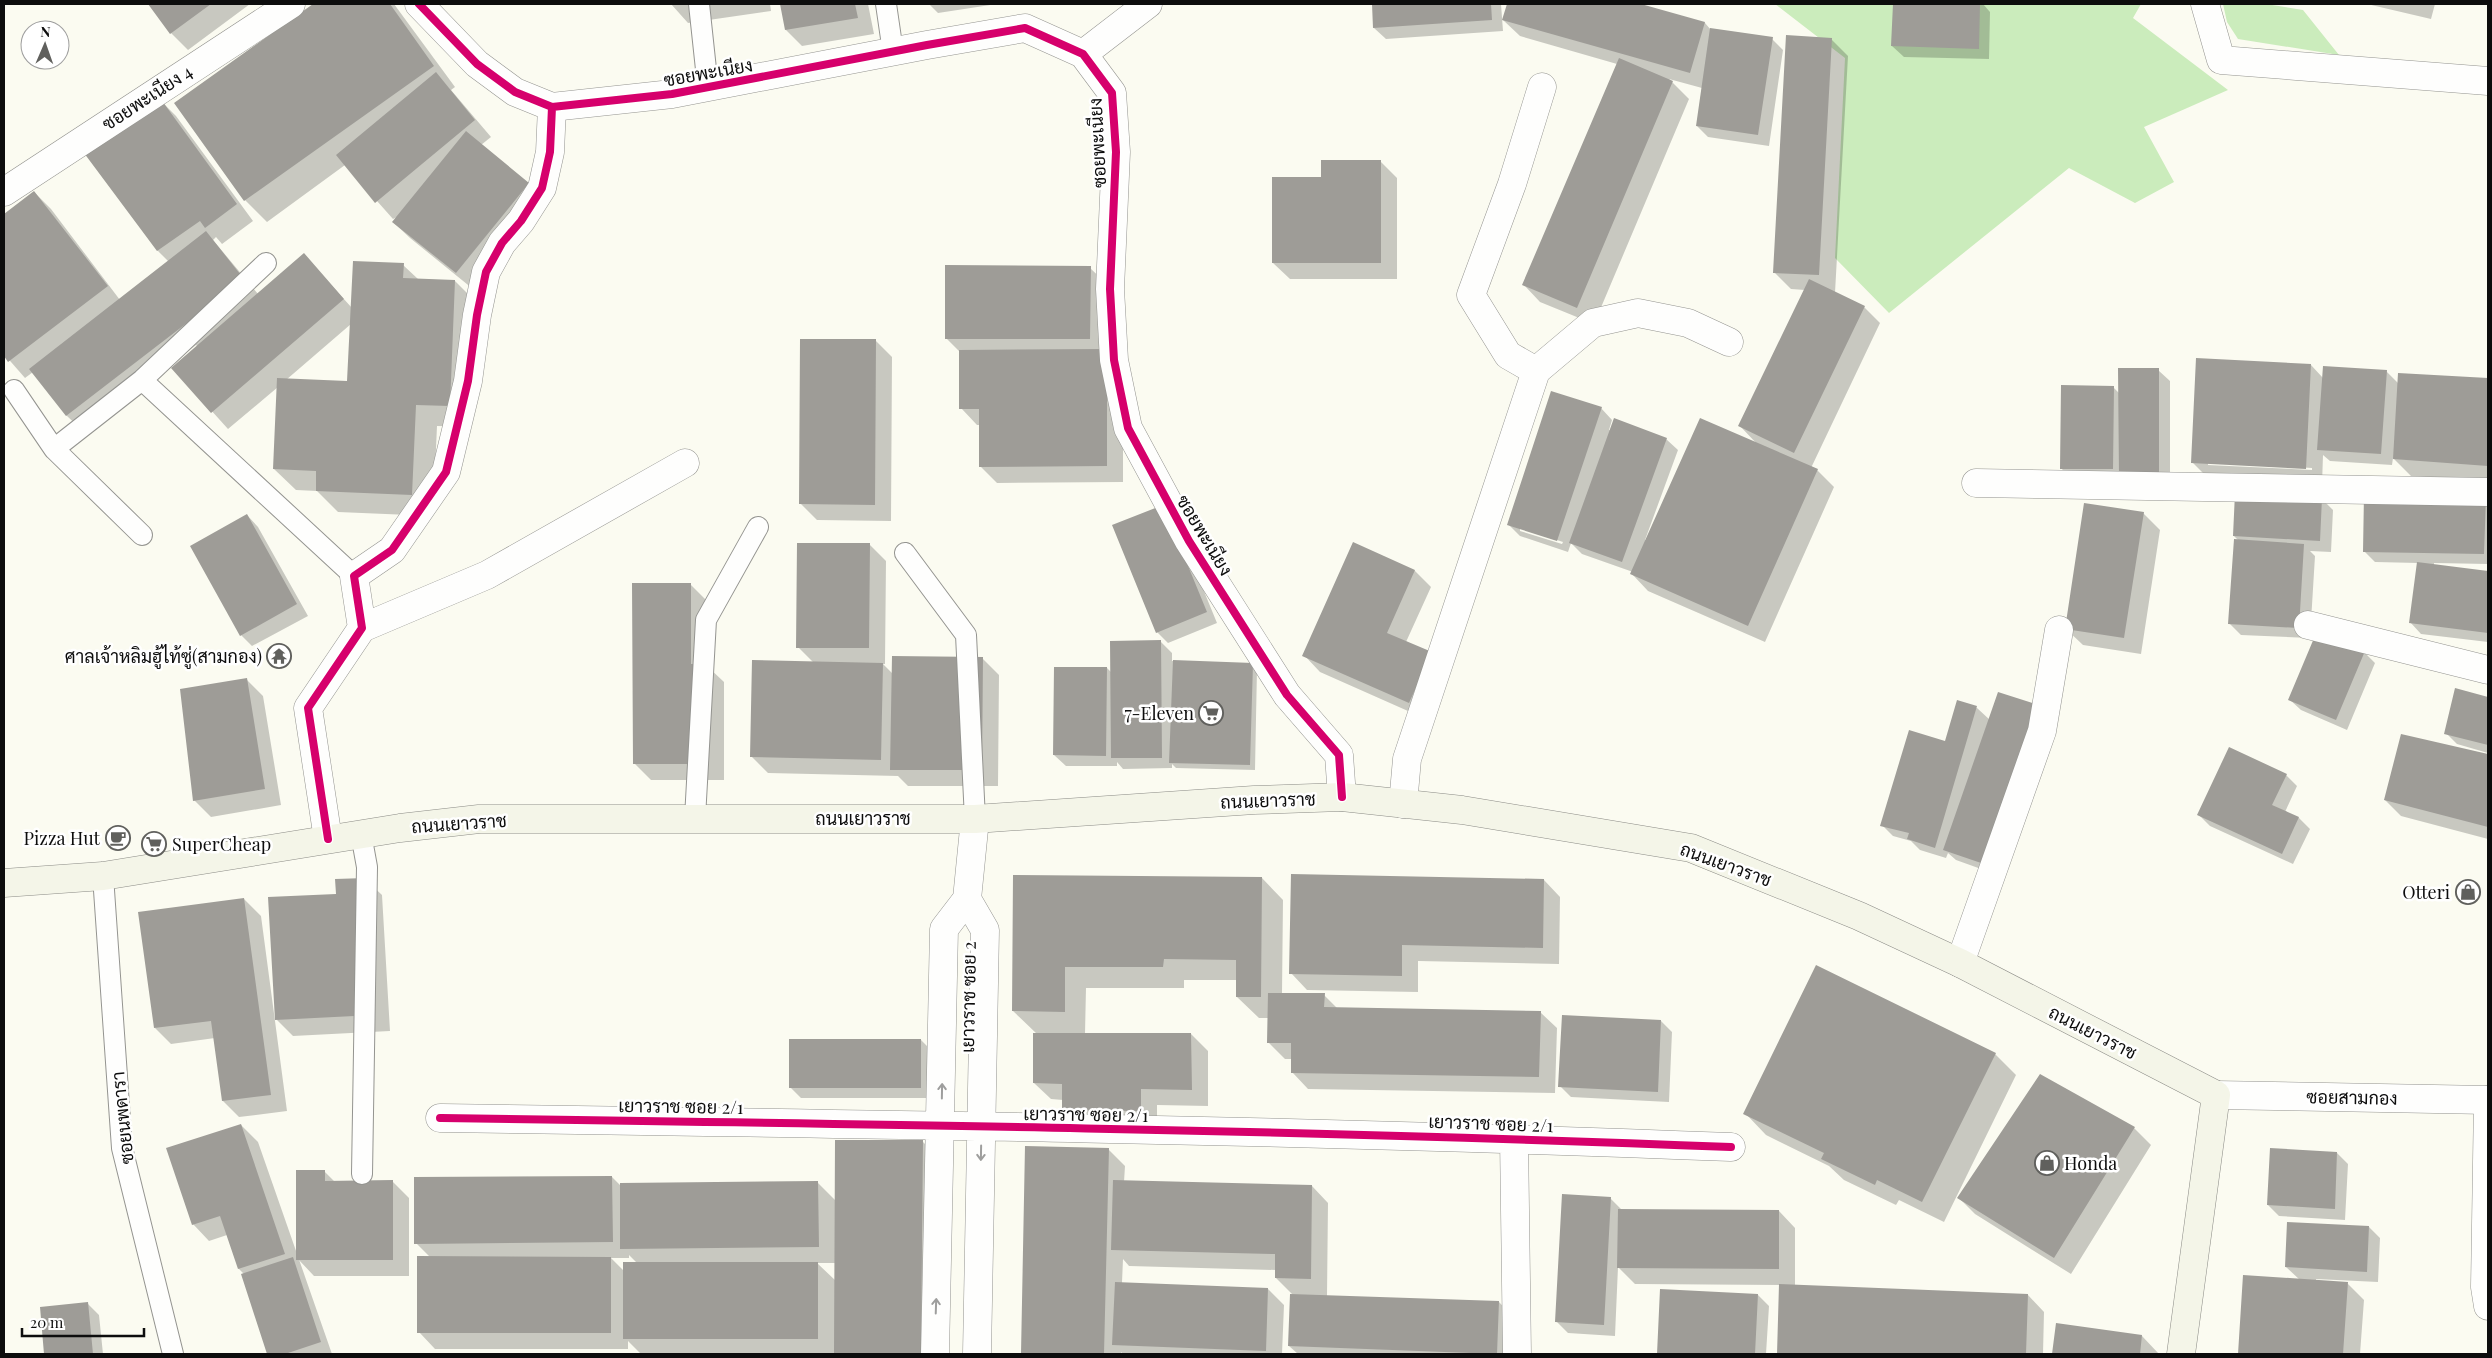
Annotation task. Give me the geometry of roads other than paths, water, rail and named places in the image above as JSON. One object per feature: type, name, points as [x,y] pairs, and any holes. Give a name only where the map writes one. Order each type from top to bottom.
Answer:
[{"type":"main road","name":"ถนนเยาวราช","points":[[4,883],[103,876],[361,834],[479,819],[975,818],[1254,800],[1342,797],[1462,810],[1691,848],[1859,916],[1960,963],[2216,1095]]},
{"type":"main road","points":[[2181,1354],[2216,1095]]},
{"type":"street","name":"ซอยพะเนียง 4","points":[[4,192],[291,4]]},
{"type":"street","name":"ซอยพะเนียง","points":[[419,4],[476,64],[515,92],[552,107],[672,94],[708,88],[1025,28],[1083,54],[1112,93],[1116,152],[1111,298],[1114,360],[1128,428],[1194,550],[1288,695],[1339,755],[1342,797]]},
{"type":"street","points":[[1083,54],[1148,4]]},
{"type":"street","points":[[2205,4],[2221,60],[2488,81]]},
{"type":"street","points":[[1536,371],[1508,355],[1471,294],[1512,184],[1542,87]]},
{"type":"street","points":[[362,628],[354,576],[392,550],[446,472],[468,381],[477,315],[486,272],[502,243],[521,220],[542,188],[550,152],[552,107]]},
{"type":"street","points":[[1403,804],[1407,759],[1536,371],[1593,323],[1638,313],[1688,323],[1729,342]]},
{"type":"street","points":[[328,840],[308,708],[362,628],[487,575],[685,462]]},
{"type":"street","points":[[1976,483],[2488,492]]},
{"type":"street","points":[[2308,625],[2488,670]]},
{"type":"street","points":[[1960,963],[2042,730],[2059,630]]},
{"type":"street","points":[[967,899],[975,818]]},
{"type":"street","name":"เยาวราช ซอย 2","points":[[935,1354],[944,929],[967,899],[985,930],[977,1354]]},
{"type":"street","name":"ซอยสามกอง","points":[[2216,1095],[2488,1100]]},
{"type":"street","points":[[2488,1100],[2485,1287],[2488,1306]]},
{"type":"street","name":"เยาวราช ซอย 2/1","points":[[440,1118],[941,1125],[1514,1138],[1731,1147]]},
{"type":"street","points":[[1514,1138],[1517,1354]]},
{"type":"lane","points":[[699,4],[708,88]]},
{"type":"lane","points":[[886,4],[893,52]]},
{"type":"lane","points":[[54,449],[142,380],[266,263]]},
{"type":"lane","points":[[142,380],[354,576]]},
{"type":"lane","points":[[14,390],[54,449],[142,535]]},
{"type":"lane","points":[[695,818],[706,620],[758,527]]},
{"type":"lane","points":[[905,553],[966,635],[975,818]]},
{"type":"lane","points":[[361,834],[367,867],[362,1174]]},
{"type":"lane","name":"ซอยนพดารา","points":[[103,876],[122,1148],[173,1354]]},
{"type":"place","name":"ศาลเจ้าหลิมฮู้ไท้ซู่(สามกอง)","points":[[279,656]]},
{"type":"place","name":"7-Eleven","points":[[1211,713]]},
{"type":"place","name":"Pizza Hut","points":[[118,838]]},
{"type":"place","name":"SuperCheap","points":[[154,844]]},
{"type":"place","name":"Otteri","points":[[2468,892]]},
{"type":"place","name":"Honda","points":[[2047,1163]]}]
